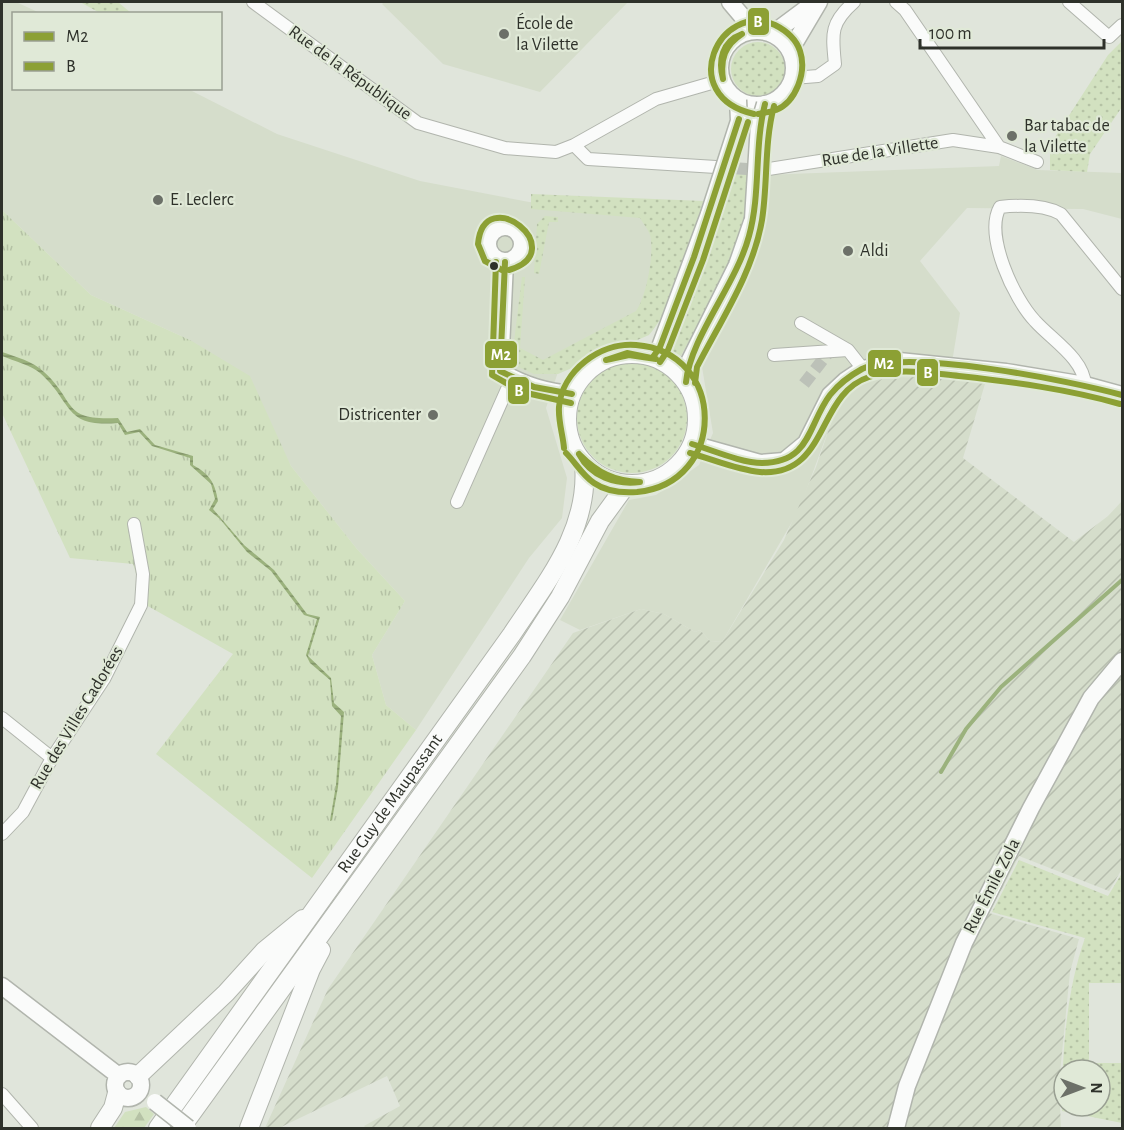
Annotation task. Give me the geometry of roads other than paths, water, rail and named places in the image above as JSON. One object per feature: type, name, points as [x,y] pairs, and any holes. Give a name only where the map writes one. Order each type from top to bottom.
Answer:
[{"type":"main road","points":[[732,40],[751,31],[767,32],[817,2]]},
{"type":"main road","points":[[790,51],[817,2]]},
{"type":"main road","points":[[731,4],[767,32],[783,41],[790,51],[793,60],[792,78],[782,95],[765,104],[747,104],[738,100],[731,95],[722,80],[720,61],[732,40],[731,4]]},
{"type":"main road","points":[[653,357],[660,347],[709,214],[739,121],[738,100]]},
{"type":"main road","points":[[686,382],[688,364],[738,265],[753,219],[759,124],[765,104]]},
{"type":"main road","points":[[505,262],[500,371],[512,378],[552,392],[572,394]]},
{"type":"main road","points":[[634,353],[653,357],[672,367],[686,382],[695,402],[697,423],[692,444],[681,461],[666,474],[647,482],[627,484],[596,473],[584,463],[573,447],[568,430],[567,412],[572,394],[582,377],[596,364],[614,356],[634,353]]},
{"type":"main road","points":[[692,444],[760,463],[784,461],[806,443],[830,394],[863,369],[899,361],[1006,372],[1085,385],[1122,395]]},
{"type":"main road","name":"Rue Guy de Maupassant","points":[[158,1128],[313,915],[512,634],[549,577],[582,512],[586,487],[584,463]]},
{"type":"main road","name":"Rue Guy de Maupassant","points":[[180,1128],[522,656],[560,597],[600,521],[627,484]]},
{"type":"main road","name":"Rue Émile Zola","points":[[896,1128],[907,1086],[964,943],[1031,808],[1091,698],[1122,661]]},
{"type":"main road","points":[[249,1128],[311,969],[362,877]]},
{"type":"main road","points":[[2,986],[118,1085],[129,1099],[139,1084],[288,929],[313,915]]},
{"type":"main road","points":[[100,1128],[113,1108],[118,1085],[126,1072],[155,1102],[188,1128]]},
{"type":"street","name":"Rue de la République","points":[[253,2],[418,123],[505,148],[556,152],[574,145],[656,99],[722,80]]},
{"type":"street","points":[[792,78],[818,76],[835,64],[832,31],[842,12],[854,2]]},
{"type":"street","points":[[896,2],[906,10],[999,147]]},
{"type":"street","points":[[1069,2],[1109,37],[1122,25]]},
{"type":"street","name":"Rue de la Villette","points":[[762,170],[953,140],[999,147],[1037,162]]},
{"type":"street","points":[[574,145],[588,159],[716,167]]},
{"type":"street","points":[[1085,385],[1084,374],[1078,364],[1033,320],[1012,288],[995,239],[994,216],[1000,207],[1053,209],[1061,214],[1122,289]]},
{"type":"street","points":[[801,323],[848,350],[863,369]]},
{"type":"street","points":[[774,355],[848,350]]},
{"type":"street","points":[[457,502],[512,378]]},
{"type":"street","name":"Rue des Villes Cadorées","points":[[2,834],[22,812],[52,758],[105,679],[141,604],[143,574],[134,524]]},
{"type":"street","points":[[2,718],[52,758]]},
{"type":"street","points":[[2,1094],[32,1128]]},
{"type":"waterway","points":[[941,772],[966,729],[1001,687],[1122,580]]},
{"type":"tunnel","points":[[717,167],[762,170]]},
{"type":"tunnel","points":[[804,384],[828,353]]},
{"type":"place","name":"École de la Vilette","points":[[504,34]]},
{"type":"place","name":"Bar tabac de la Vilette","points":[[1012,136]]},
{"type":"place","name":"E. Leclerc","points":[[158,200]]},
{"type":"place","name":"Aldi","points":[[848,251]]},
{"type":"place","name":"Districenter","points":[[433,415]]}]
